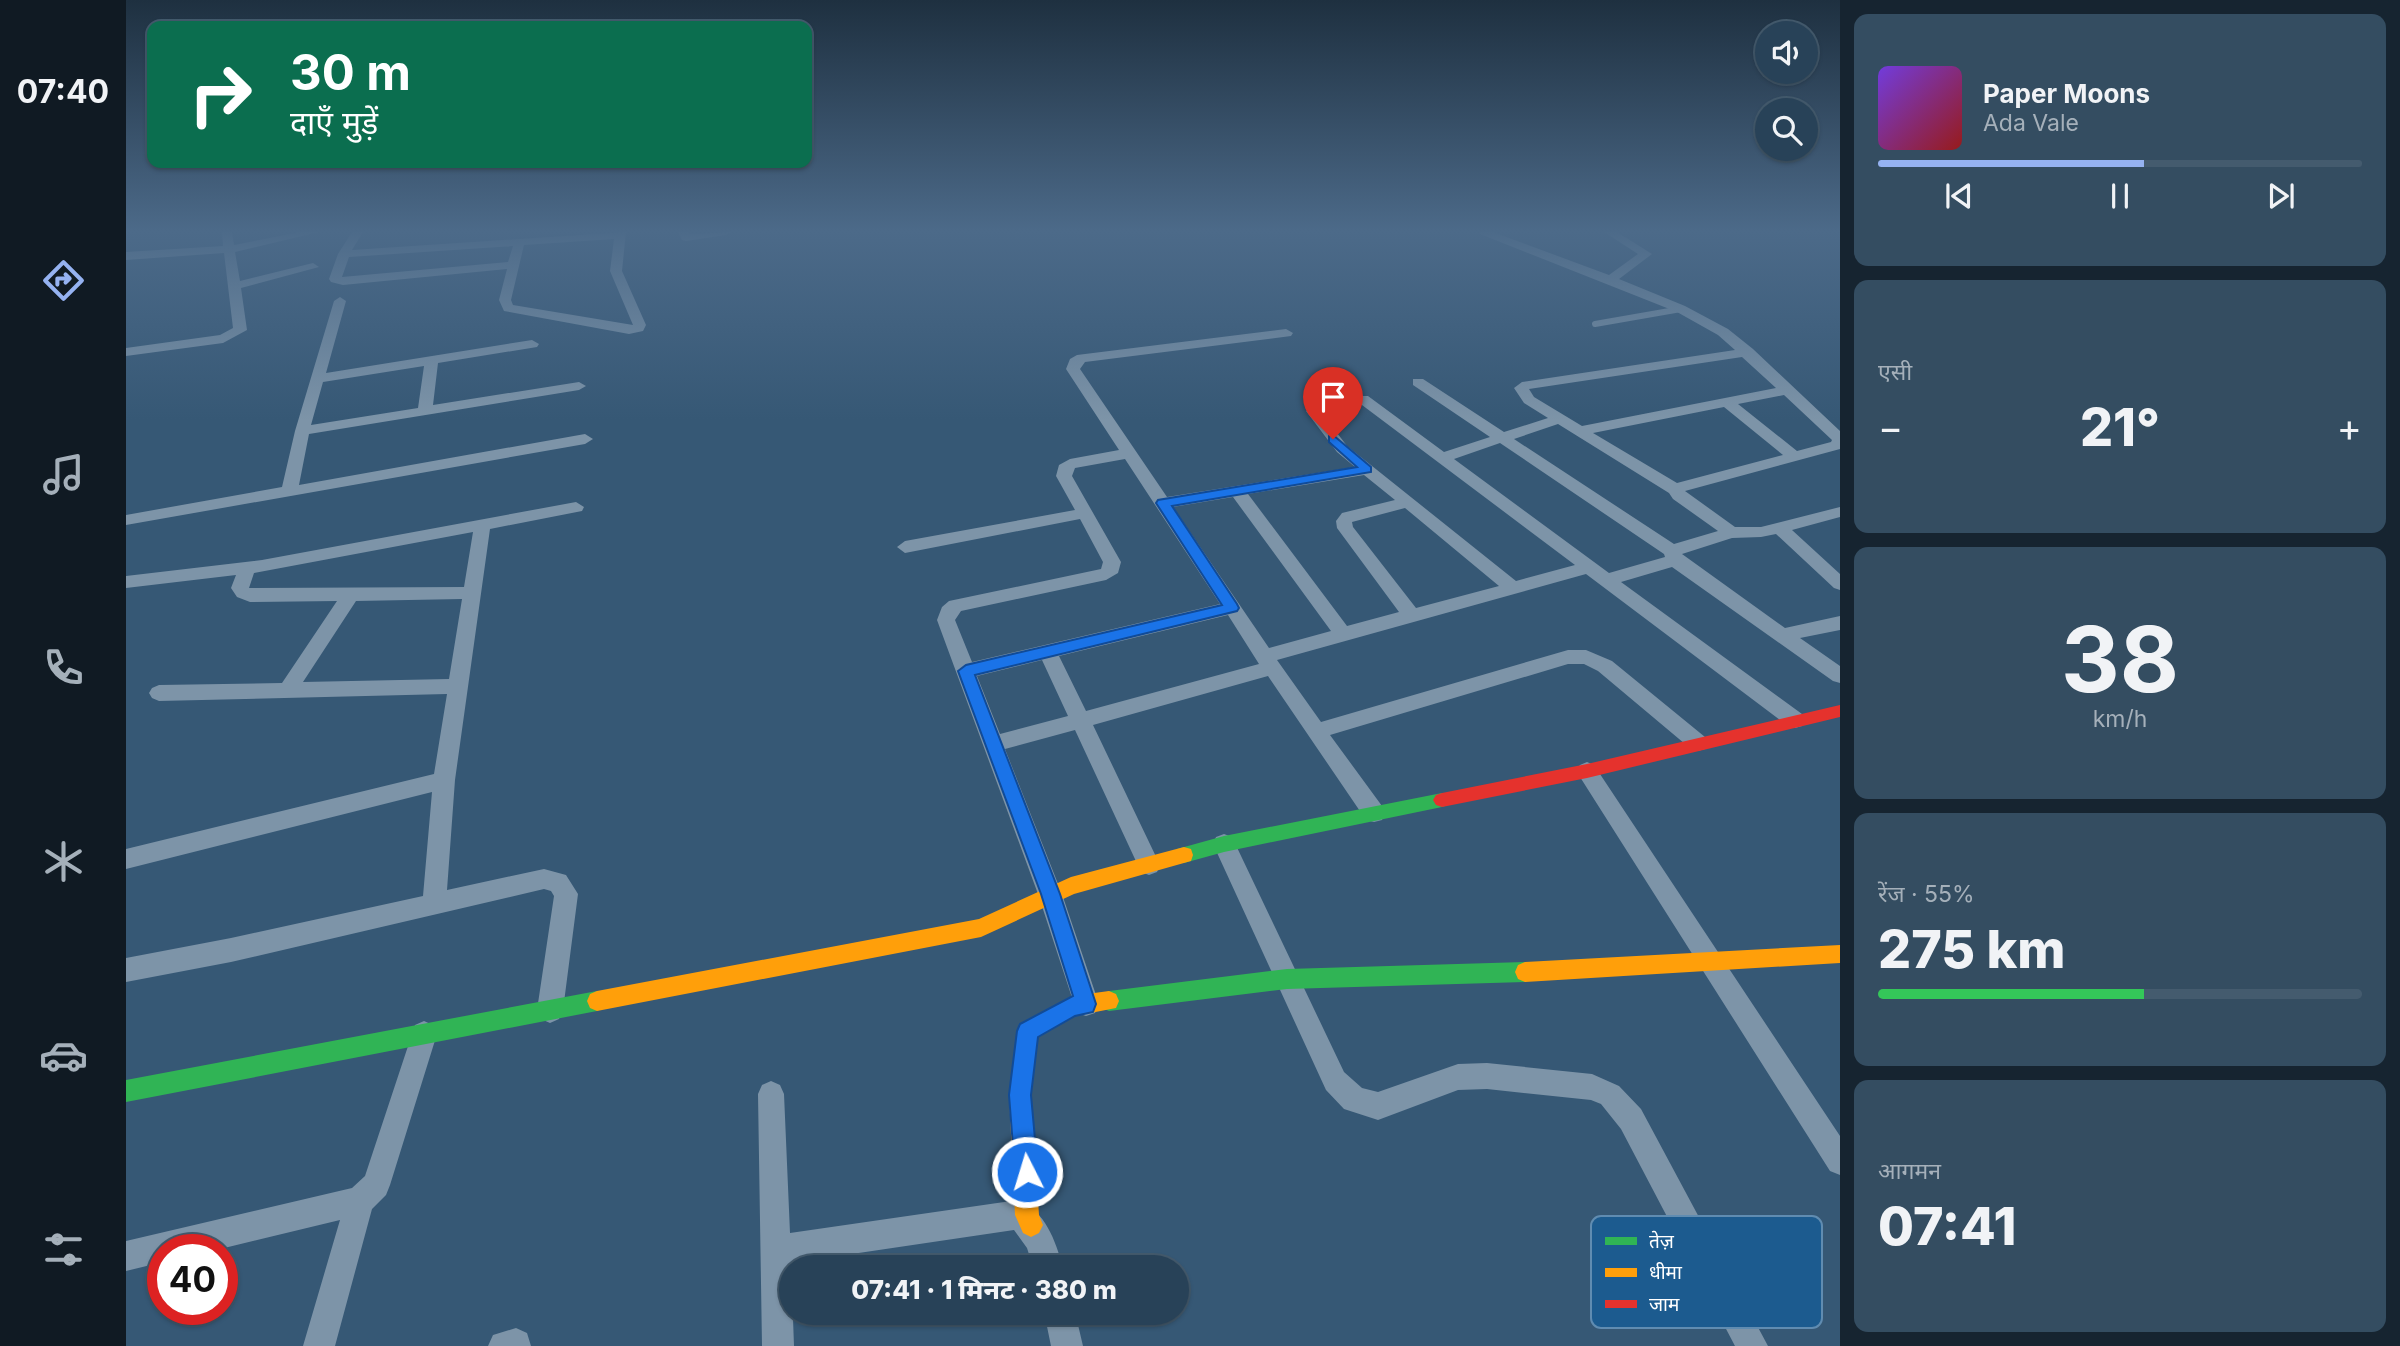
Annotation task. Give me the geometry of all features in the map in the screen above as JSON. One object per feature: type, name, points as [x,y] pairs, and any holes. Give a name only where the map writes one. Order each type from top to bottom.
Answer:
[{"type":"street","points":[[126,352],[234,336],[240,330],[235,295]]},
{"type":"street","points":[[506,295],[508,308],[620,329],[638,328],[640,325],[627,295]]},
{"type":"street","points":[[1646,295],[1681,309],[1723,332],[1748,352],[1840,439],[1836,445],[1675,489]]},
{"type":"street","points":[[289,492],[302,431],[340,302]]},
{"type":"street","points":[[1286,333],[1082,358],[1075,362],[1073,369],[1268,662],[1374,813]]},
{"type":"street","points":[[317,379],[532,344]]},
{"type":"street","points":[[1731,533],[1679,495],[1675,489],[1529,400],[1521,388],[1748,352]]},
{"type":"street","points":[[425,411],[432,360]]},
{"type":"street","points":[[1418,382],[1673,556],[1840,676]]},
{"type":"street","points":[[302,431],[579,386]]},
{"type":"street","points":[[1578,431],[1788,390]]},
{"type":"street","points":[[1363,400],[1795,719]]},
{"type":"street","points":[[1727,402],[1794,456]]},
{"type":"street","points":[[1312,411],[1342,449],[1405,503],[1513,588]]},
{"type":"street","points":[[1441,457],[1559,419]]},
{"type":"street","points":[[126,520],[585,439]]},
{"type":"street","points":[[1086,1004],[1050,894],[946,621],[948,611],[955,606],[1106,574],[1112,569],[1112,562],[1064,476],[1065,468],[1070,464],[1130,453]]},
{"type":"street","points":[[1163,503],[1367,470]]},
{"type":"street","points":[[1238,492],[1343,634]]},
{"type":"street","points":[[1405,503],[1348,517],[1344,521],[1345,528],[1412,616]]},
{"type":"street","points":[[126,582],[247,568],[576,507]]},
{"type":"street","points":[[1606,580],[1731,533],[1749,534],[1840,512]]},
{"type":"street","points":[[905,547],[1085,513]]},
{"type":"street","points":[[433,904],[444,780],[482,526]]},
{"type":"street","points":[[1780,527],[1840,584]]},
{"type":"street","points":[[994,744],[1268,662],[1343,634],[1590,567]]},
{"type":"street","points":[[247,568],[240,588],[250,596],[473,593]]},
{"type":"street","points":[[288,690],[350,596]]},
{"type":"street","points":[[966,671],[1232,608]]},
{"type":"street","points":[[1783,635],[1840,623]]},
{"type":"street","points":[[1047,650],[1149,866]]},
{"type":"street","points":[[1317,731],[1568,657],[1586,657],[1605,666],[1698,743]]},
{"type":"street","points":[[159,693],[457,686]]},
{"type":"street","points":[[126,1091],[981,928],[1050,894],[1224,844],[1587,771],[1795,719],[1840,711]]},
{"type":"street","points":[[1587,771],[1840,1161]]},
{"type":"street","points":[[126,859],[444,780]]},
{"type":"street","points":[[1224,844],[1335,1081],[1354,1099],[1378,1106],[1458,1077],[1487,1076],[1591,1087],[1610,1095],[1631,1119],[1683,1216]]},
{"type":"street","points":[[126,970],[231,950],[544,879],[558,882],[566,894],[550,1010]]},
{"type":"street","points":[[1045,1255],[1042,1242],[1027,1216],[1027,1172],[1020,1095],[1028,1031],[1072,1006],[1287,979],[1445,976],[1840,954]]},
{"type":"street","points":[[319,1346],[360,1201],[376,1185],[425,1034]]},
{"type":"street","points":[[771,1094],[778,1346]]},
{"type":"street","points":[[126,1256],[360,1201]]},
{"type":"street","points":[[775,1250],[1018,1215],[1031,1225]]},
{"type":"street","points":[[1062,1325],[1067,1346]]},
{"type":"street","points":[[1742,1328],[1752,1346]]},
{"type":"lane","points":[[1595,324],[1681,309]]},
{"type":"traffic: fast","points":[[1184,855],[1224,844],[1442,800]]},
{"type":"traffic: fast","points":[[1109,1001],[1287,979],[1525,972]]},
{"type":"traffic: fast","points":[[126,1091],[597,1001]]},
{"type":"traffic: slow","points":[[597,1001],[981,928],[1071,886],[1184,855]]},
{"type":"traffic: slow","points":[[1525,972],[1840,954]]},
{"type":"traffic: slow","points":[[1031,1225],[1027,1215],[1020,1095],[1028,1031],[1072,1006],[1109,1001]]},
{"type":"traffic: jam","points":[[1442,800],[1587,771],[1840,711]]},
{"type":"route","points":[[1027,1172],[1020,1095],[1028,1031],[1072,1006],[1086,1004],[1050,894],[966,671],[1232,608],[1163,503],[1367,470],[1333,439]]}]
